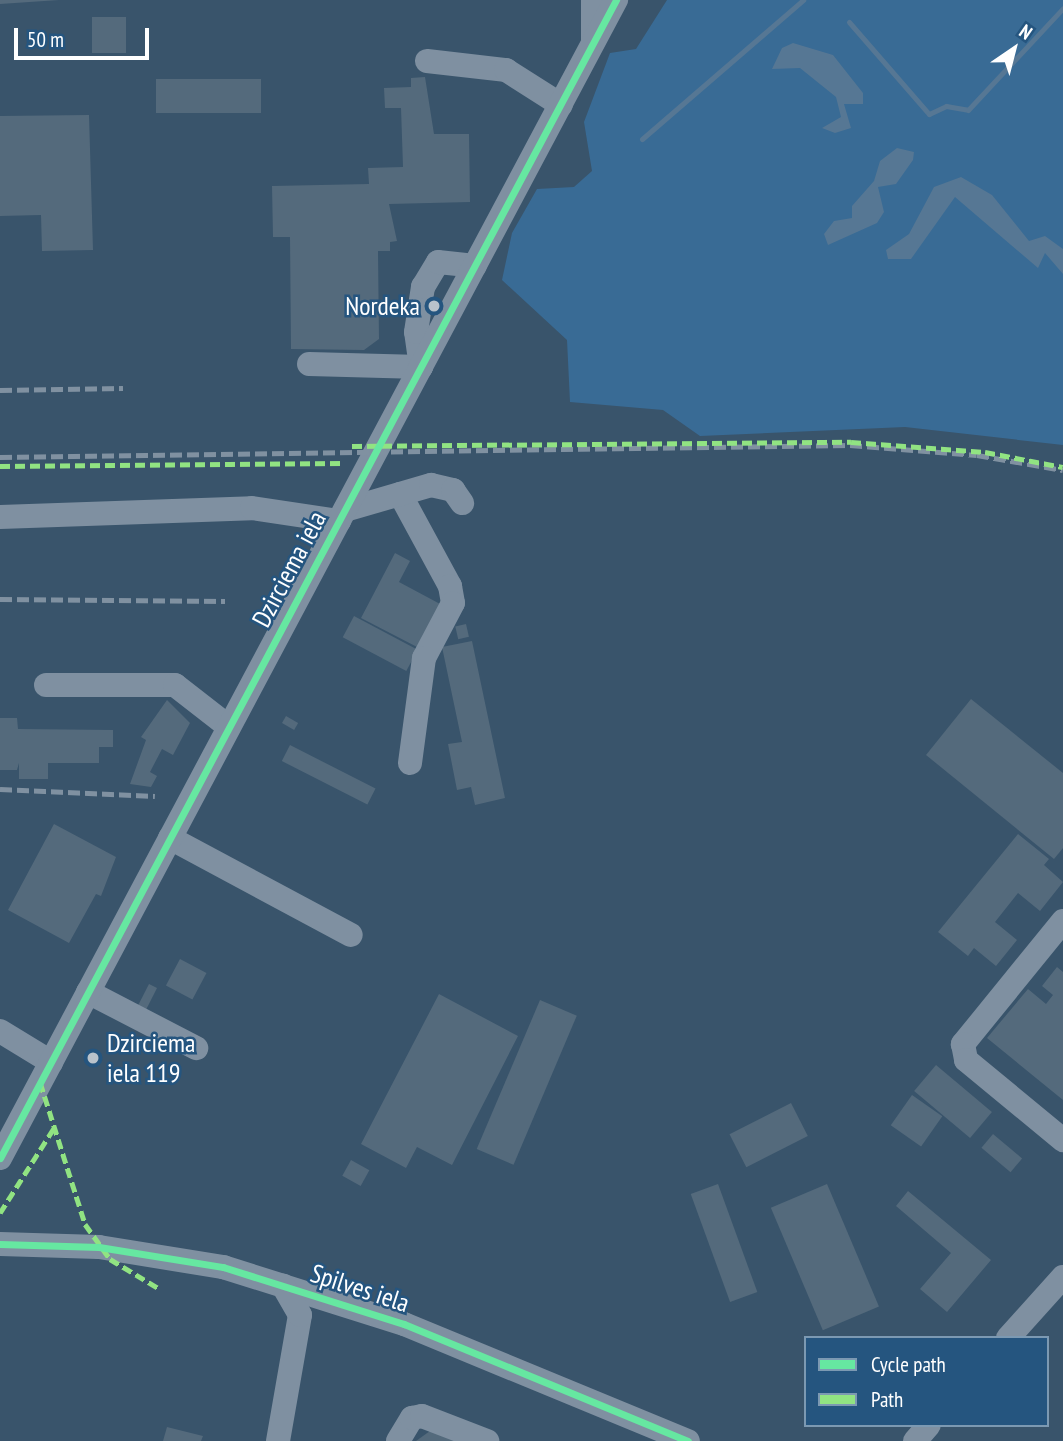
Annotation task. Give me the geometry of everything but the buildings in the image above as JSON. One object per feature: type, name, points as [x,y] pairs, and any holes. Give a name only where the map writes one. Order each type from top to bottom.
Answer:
[{"type":"street","points":[[593,0],[593,45]]},
{"type":"street","name":"Dzirciema iela","points":[[0,1158],[617,0]]},
{"type":"street","points":[[427,61],[506,70],[561,105]]},
{"type":"street","points":[[309,364],[421,367],[416,332],[423,287],[438,262],[475,266]]},
{"type":"street","points":[[0,517],[252,508],[342,515],[400,494],[443,486],[462,503]]},
{"type":"street","points":[[400,494],[450,586],[453,603],[424,658],[410,763]]},
{"type":"street","points":[[46,685],[175,685],[229,727]]},
{"type":"street","points":[[170,838],[351,935]]},
{"type":"street","points":[[1063,921],[963,1044],[966,1060],[1063,1140]]},
{"type":"street","points":[[88,992],[196,1048]]},
{"type":"street","points":[[0,1031],[51,1062]]},
{"type":"street","name":"Spilves iela","points":[[0,1244],[147,1254],[330,1298],[688,1441]]},
{"type":"street","points":[[1010,1336],[1063,1277]]},
{"type":"street","points":[[278,1441],[300,1315],[283,1285]]},
{"type":"street","points":[[300,1315],[330,1298]]},
{"type":"street","points":[[398,1441],[412,1418],[422,1416],[487,1441]]},
{"type":"street","points":[[915,1441],[927,1427]]},
{"type":"shaded area","points":[[667,0],[1063,0],[1063,445],[905,427],[700,436],[663,410],[570,402],[567,340],[502,280],[512,233],[537,189],[574,187],[592,171],[584,122],[610,53],[636,49]]},
{"type":"shaded area","points":[[793,43],[833,55],[863,93],[863,104],[844,104],[851,128],[835,133],[822,128],[841,117],[836,97],[800,68],[772,69],[782,48]]},
{"type":"shaded area","points":[[897,148],[914,152],[913,160],[896,184],[878,187],[884,212],[877,223],[828,245],[824,234],[834,221],[852,218],[852,206],[874,181],[880,161]]},
{"type":"shaded area","points":[[961,177],[992,195],[1029,241],[1045,236],[1063,249],[1063,274],[1045,253],[1038,268],[955,197],[911,259],[888,259],[886,250],[909,234],[934,187]]},
{"type":"waterway","points":[[642,139],[803,0]]},
{"type":"waterway","points":[[849,22],[929,114],[946,106],[968,110],[1063,8]]},
{"type":"railway","points":[[0,390],[123,388]]},
{"type":"railway","points":[[0,457],[850,445],[977,455],[1063,470]]},
{"type":"railway","points":[[0,599],[225,601]]},
{"type":"railway","points":[[0,789],[155,796]]},
{"type":"marked path","points":[[352,446],[851,442],[985,452],[1063,467]]},
{"type":"marked path","points":[[0,466],[344,463]]},
{"type":"marked path","points":[[40,1082],[85,1224],[110,1259],[158,1288]]},
{"type":"marked path","points":[[0,1213],[54,1128]]},
{"type":"cycle path","points":[[0,1158],[616,0]]},
{"type":"cycle path","points":[[0,1244],[99,1247],[223,1267],[404,1324],[688,1441]]},
{"type":"place","name":"Nordeka","points":[[434,306]]},
{"type":"place","name":"Dzirciema iela 119","points":[[93,1058]]}]
